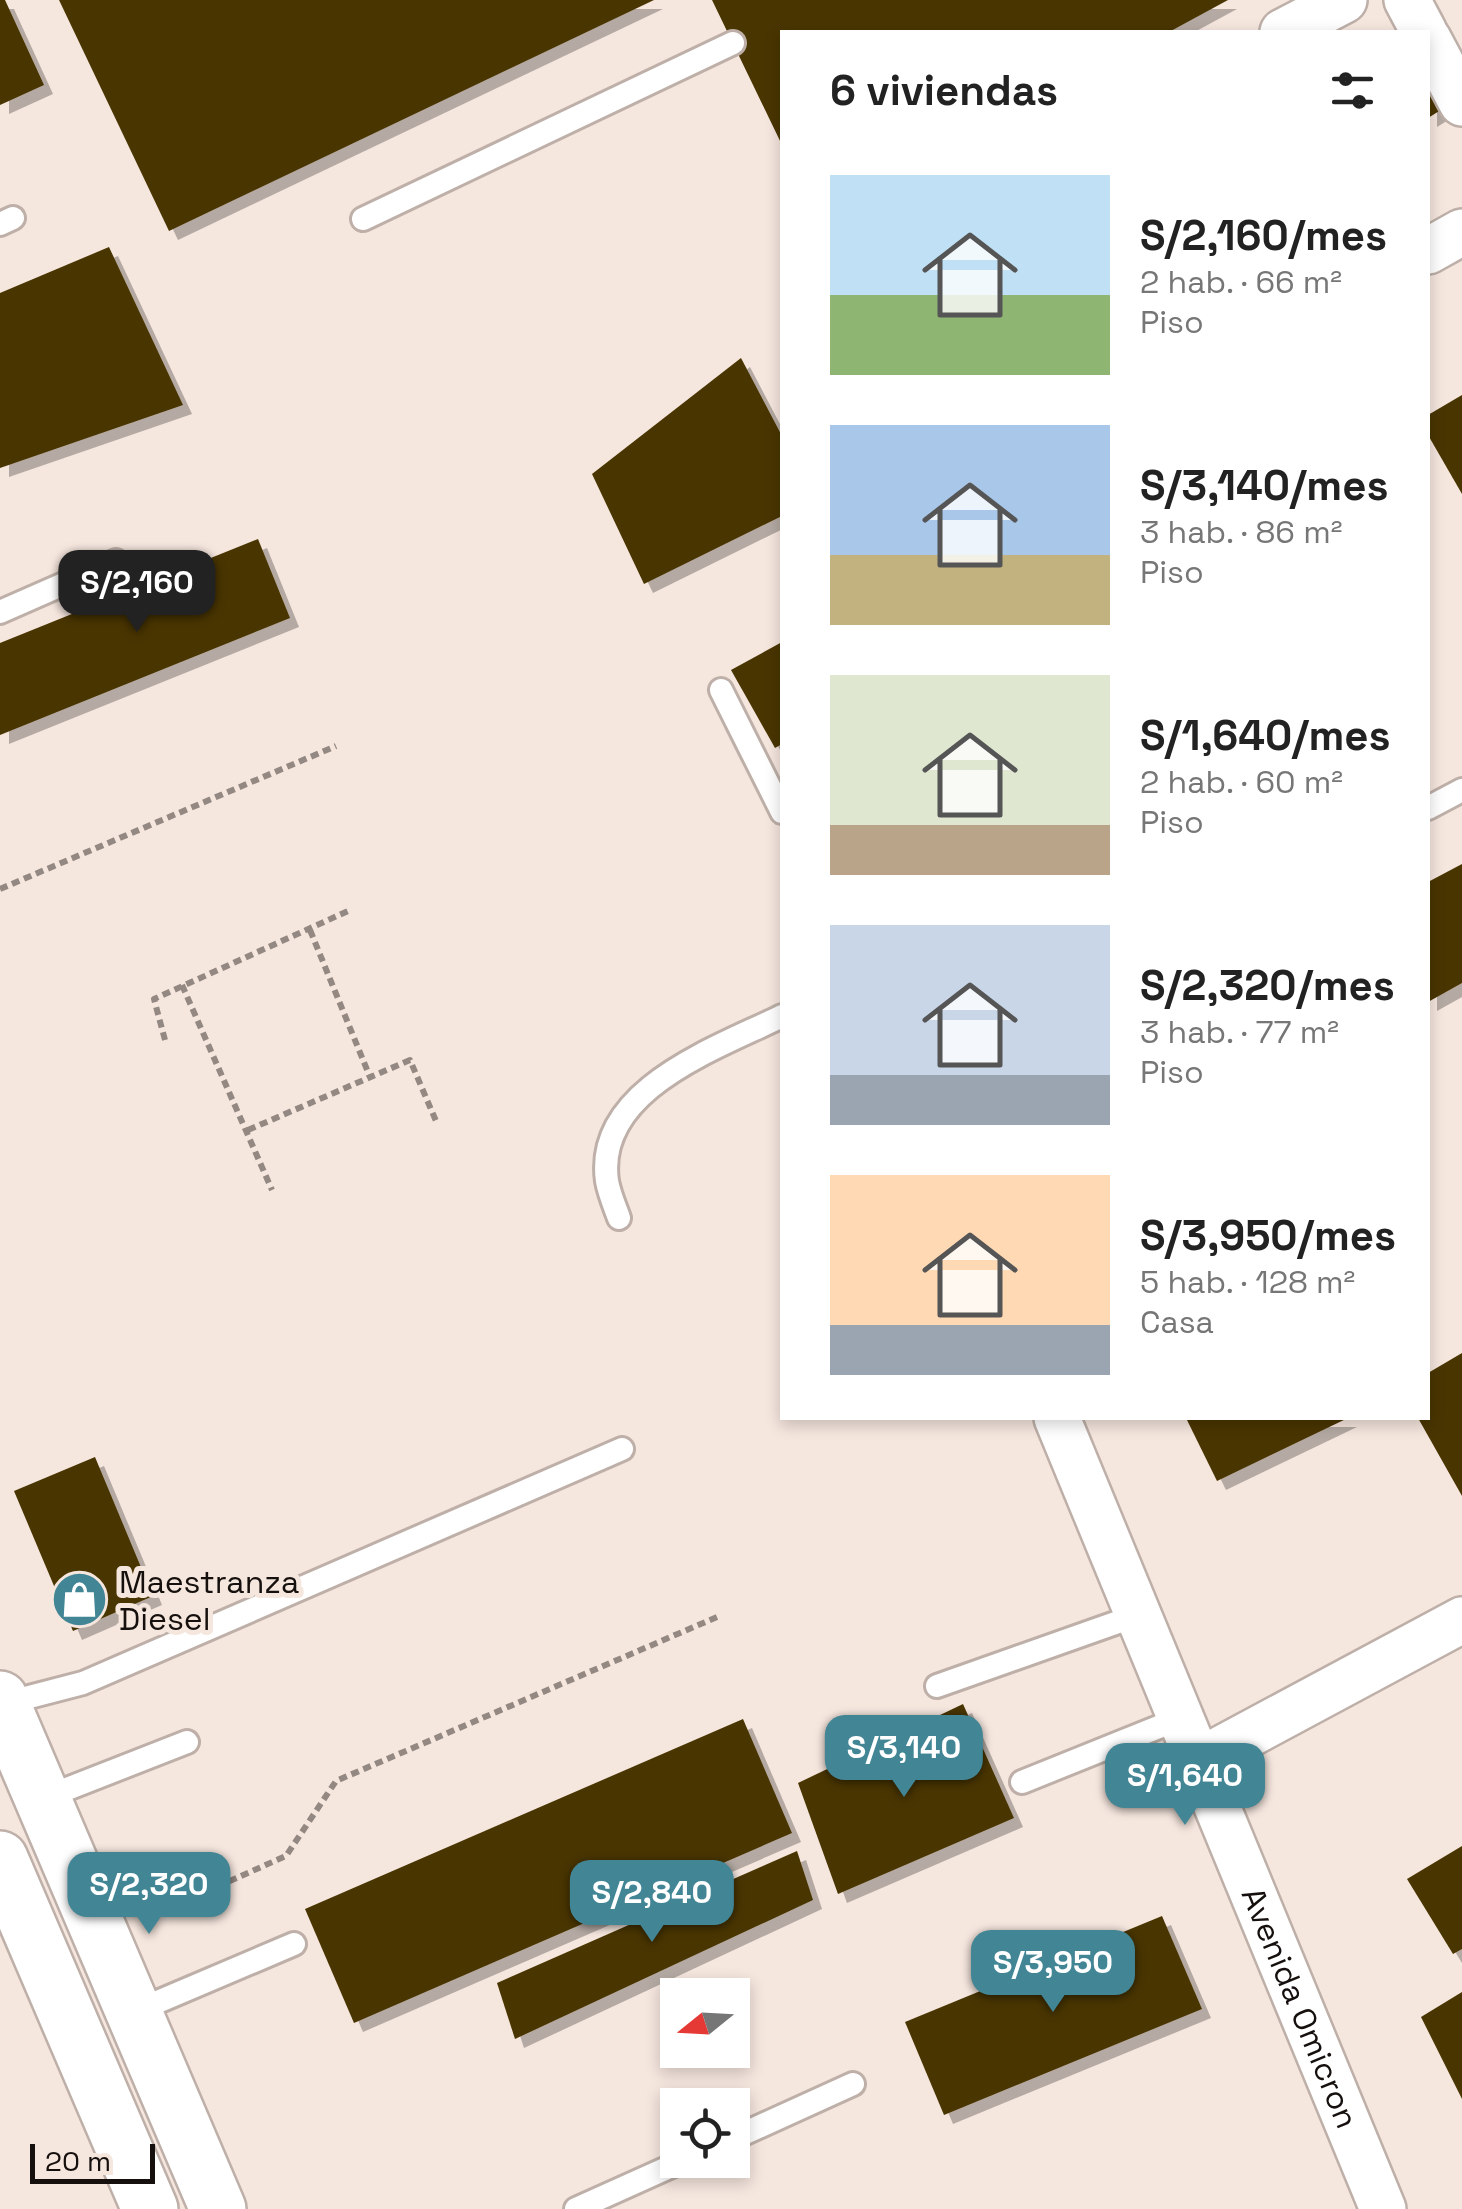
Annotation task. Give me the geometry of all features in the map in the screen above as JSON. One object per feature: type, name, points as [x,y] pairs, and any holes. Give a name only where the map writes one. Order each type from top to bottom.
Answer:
[{"type":"main road","points":[[1,1702],[218,2209]]},
{"type":"main road","points":[[0,1859],[150,2209]]},
{"type":"street","points":[[1287,30],[1344,0]]},
{"type":"street","points":[[1407,0],[1423,30]]},
{"type":"street","points":[[1430,43],[1462,103]]},
{"type":"street","points":[[1430,249],[1462,232]]},
{"type":"street","name":"Avenida Omicron","points":[[1058,1420],[1383,2209]]},
{"type":"street","points":[[1198,1761],[1462,1620]]},
{"type":"lane","points":[[363,219],[733,44]]},
{"type":"lane","points":[[0,612],[116,561]]},
{"type":"lane","points":[[721,690],[780,808]]},
{"type":"lane","points":[[1430,807],[1462,790]]},
{"type":"lane","points":[[619,1218],[607,1181],[608,1149],[629,1107],[674,1071],[780,1017]]},
{"type":"lane","points":[[1,1702],[83,1683],[622,1448]]},
{"type":"lane","points":[[937,1686],[1138,1614]]},
{"type":"lane","points":[[1022,1782],[1181,1718]]},
{"type":"lane","points":[[44,1798],[187,1742]]},
{"type":"lane","points":[[134,2012],[294,1944]]},
{"type":"lane","points":[[750,2131],[853,2084]]},
{"type":"lane","points":[[576,2209],[660,2171]]},
{"type":"path","points":[[0,889],[336,746]]},
{"type":"path","points":[[165,1040],[154,999],[348,911]]},
{"type":"path","points":[[310,929],[370,1077]]},
{"type":"path","points":[[182,985],[272,1190]]},
{"type":"path","points":[[248,1130],[410,1060],[436,1121]]},
{"type":"path","points":[[158,1913],[286,1856],[336,1781],[717,1617]]},
{"type":"building","points":[[0,0],[5,0],[44,85],[0,105]]},
{"type":"building","points":[[59,0],[654,0],[169,231]]},
{"type":"building","points":[[712,0],[1228,0],[1173,30],[780,30],[780,141]]},
{"type":"building","points":[[1430,72],[1449,105],[1430,117]]},
{"type":"building","points":[[109,247],[183,405],[0,468],[0,293]]},
{"type":"building","points":[[741,358],[780,432],[780,517],[644,584],[592,474]]},
{"type":"building","points":[[1462,395],[1462,494],[1430,438],[1430,414]]},
{"type":"building","points":[[258,539],[290,618],[0,735],[0,643]]},
{"type":"building","points":[[780,643],[780,745],[775,748],[731,670]]},
{"type":"building","points":[[1462,864],[1462,983],[1430,1001],[1430,881]]},
{"type":"building","points":[[1462,1353],[1462,1496],[1419,1420],[1430,1420],[1430,1372]]},
{"type":"building","points":[[1187,1420],[1344,1420],[1217,1481]]},
{"type":"building","points":[[95,1457],[153,1596],[73,1631],[14,1491]]},
{"type":"building","points":[[963,1704],[1014,1818],[838,1894],[798,1783]]},
{"type":"building","points":[[743,1719],[792,1833],[354,2023],[305,1909]]},
{"type":"building","points":[[1462,1846],[1462,1949],[1453,1954],[1407,1879]]},
{"type":"building","points":[[797,1851],[813,1900],[515,2039],[497,1983]]},
{"type":"building","points":[[1162,1916],[1202,2009],[944,2115],[905,2022]]},
{"type":"building","points":[[1462,1992],[1462,2099],[1421,2017]]},
{"type":"place","name":"Maestranza Diesel","points":[[80,1600]]}]
